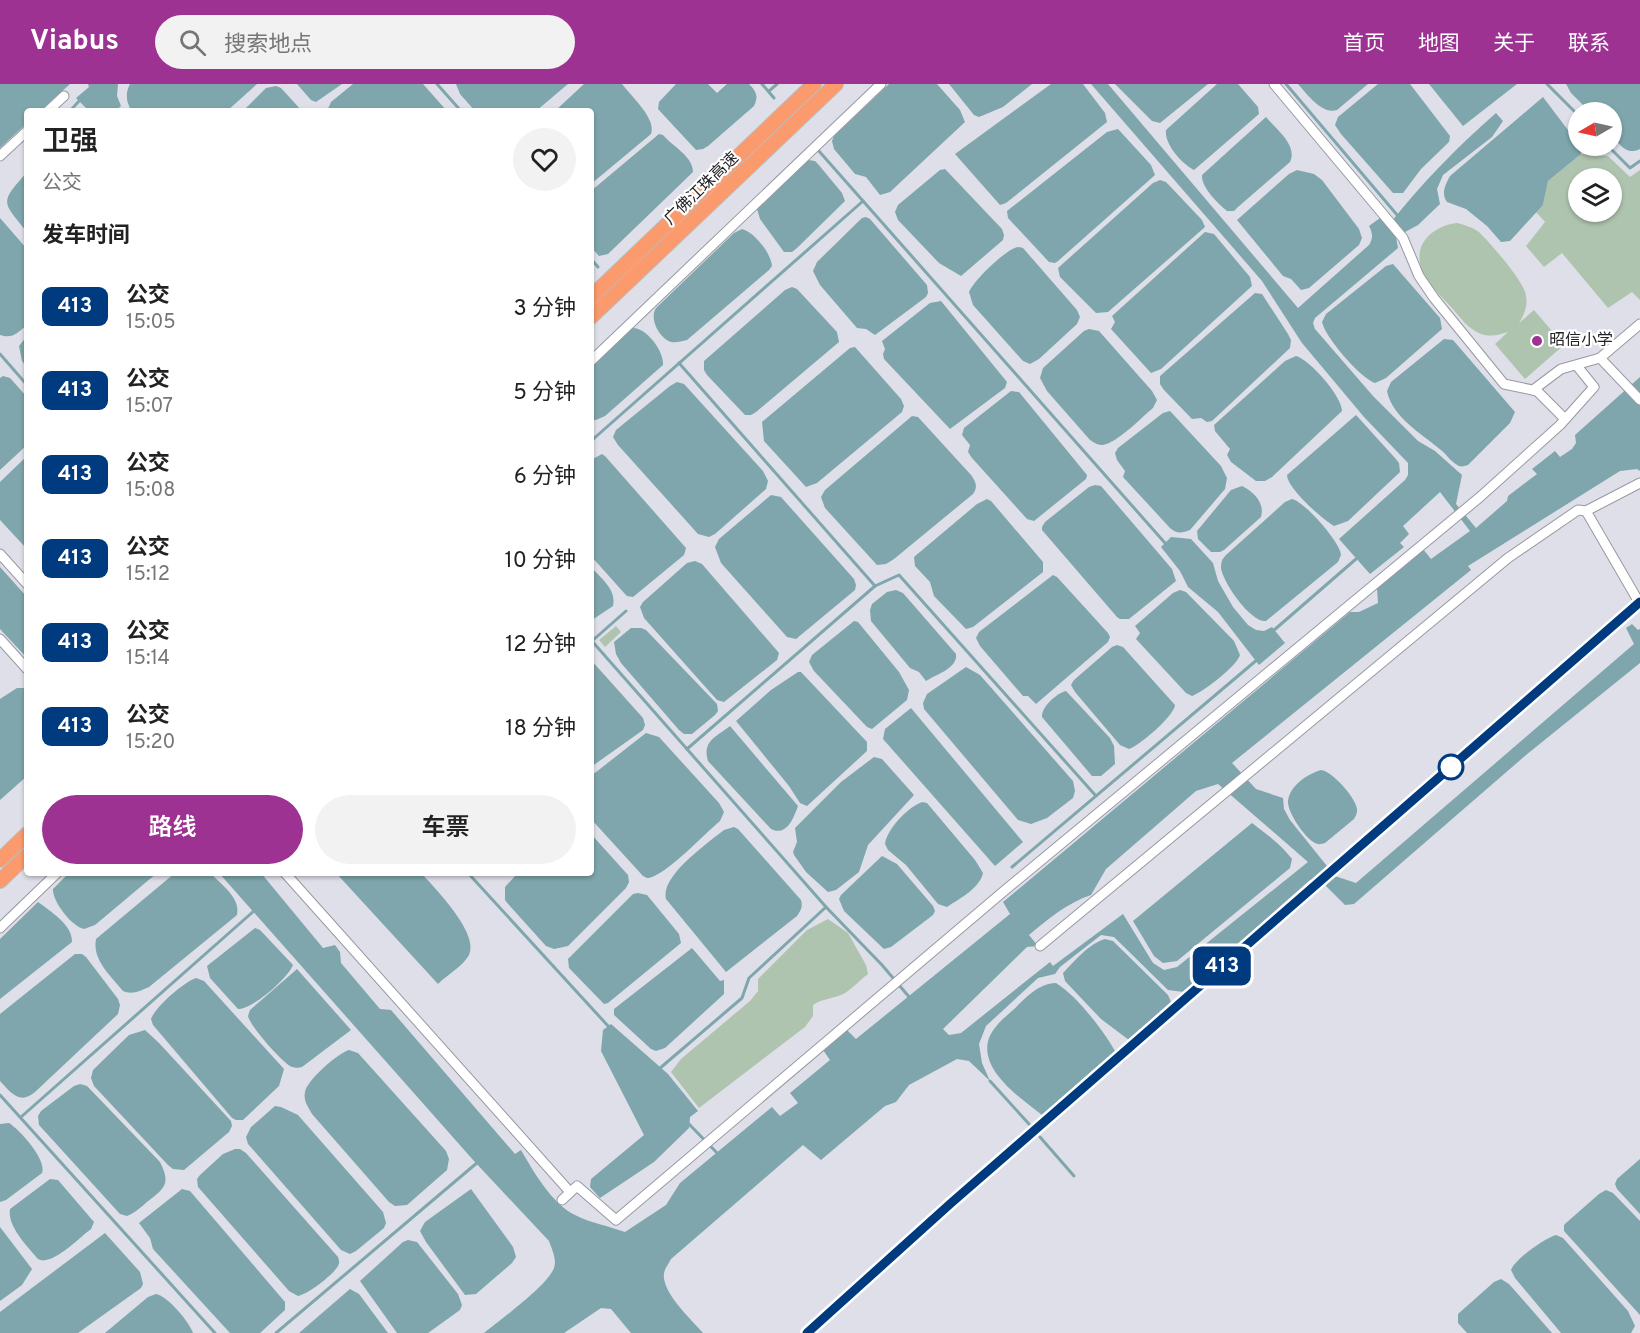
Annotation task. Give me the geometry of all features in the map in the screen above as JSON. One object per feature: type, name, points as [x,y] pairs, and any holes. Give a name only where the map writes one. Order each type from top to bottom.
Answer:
[{"type":"highway","name":"广佛江珠高速","points":[[594,294],[814,84]]},
{"type":"highway","name":"广佛江珠高速","points":[[594,314],[836,84]]},
{"type":"highway","points":[[0,860],[24,837]]},
{"type":"highway","points":[[0,881],[24,858]]},
{"type":"street","points":[[594,358],[881,84]]},
{"type":"street","points":[[1274,84],[1402,238],[1419,276],[1434,298],[1504,384],[1537,391],[1565,419]]},
{"type":"street","points":[[51,108],[64,96]]},
{"type":"street","points":[[0,156],[24,134]]},
{"type":"street","points":[[1533,390],[1561,369],[1600,358],[1640,324]]},
{"type":"street","points":[[1600,358],[1640,400]]},
{"type":"street","points":[[562,1200],[577,1186],[616,1220],[1004,891],[1480,497],[1565,419],[1594,387],[1577,366]]},
{"type":"street","points":[[1040,946],[1508,558],[1578,510],[1586,511],[1640,483]]},
{"type":"street","points":[[807,1333],[950,1204],[1640,603],[1586,511]]},
{"type":"street","points":[[0,554],[24,581]]},
{"type":"street","points":[[0,639],[24,666]]},
{"type":"street","points":[[0,928],[54,876]]},
{"type":"street","points":[[288,876],[570,1192]]},
{"type":"street","points":[[817,1333],[820,1320]]},
{"type":"green space","points":[[1579,156],[1608,156],[1621,168],[1568,168],[1568,222],[1622,222],[1622,169],[1630,177],[1640,170],[1640,300],[1632,292],[1608,308],[1562,253],[1544,267],[1526,246],[1545,222],[1536,212],[1543,205],[1548,181]]},
{"type":"green space","points":[[1457,223],[1479,232],[1520,282],[1526,296],[1526,303],[1519,323],[1534,310],[1564,345],[1525,379],[1495,344],[1508,332],[1488,335],[1472,329],[1435,290],[1422,270],[1420,252],[1422,244],[1433,232]]},
{"type":"green space","points":[[616,626],[621,632],[605,647],[599,640]]},
{"type":"green space","points":[[828,919],[848,933],[866,965],[868,974],[845,993],[813,1005],[813,1016],[805,1027],[699,1108],[671,1072],[681,1059],[750,1001],[758,991],[758,979],[807,930]]},
{"type":"water","points":[[0,84],[70,84],[43,108],[24,108],[24,126],[0,148]]},
{"type":"water","points":[[88,84],[118,84],[117,96],[121,106],[119,108],[86,108],[76,98],[89,87]]},
{"type":"water","points":[[130,84],[257,84],[230,108],[130,108],[127,91]]},
{"type":"water","points":[[297,84],[342,84],[316,102],[311,100]]},
{"type":"water","points":[[353,84],[423,84],[444,108],[328,108],[331,102]]},
{"type":"water","points":[[456,84],[568,84],[540,108],[472,108],[460,94]]},
{"type":"water","points":[[584,84],[622,84],[647,115],[652,128],[651,134],[594,182],[594,108],[558,108]]},
{"type":"water","points":[[676,84],[708,84],[717,93],[727,84],[749,84],[755,91],[756,99],[754,106],[708,146],[696,150],[658,109],[659,102]]},
{"type":"water","points":[[889,84],[937,84],[960,110],[965,122],[890,192],[880,195],[866,177],[855,174],[834,149],[832,141],[834,136]]},
{"type":"water","points":[[949,84],[1032,84],[1003,107],[979,117],[974,115]]},
{"type":"water","points":[[1051,84],[1083,84],[1105,113],[1107,122],[1006,203],[1000,205],[955,154]]},
{"type":"water","points":[[1091,84],[1108,84],[1298,308],[1369,245],[1372,236],[1369,226],[1380,218],[1388,226],[1426,181],[1481,126],[1496,113],[1503,121],[1492,137],[1443,175],[1437,189],[1440,204],[1418,225],[1396,237],[1398,248],[1315,318],[1313,323],[1315,329],[1373,396],[1418,441],[1435,451],[1462,475],[1456,504],[1476,528],[1507,501],[1508,496],[1537,474],[1532,469],[1555,451],[1560,457],[1572,449],[1576,443],[1575,435],[1640,377],[1640,471],[1637,469],[1620,471],[1468,566],[1471,570],[1232,763],[1256,789],[1283,798],[1284,809],[1290,820],[1335,876],[1356,883],[1634,644],[1626,628],[1632,624],[1638,630],[1640,629],[1640,663],[1526,755],[1354,904],[1345,905],[1325,885],[1310,880],[1184,992],[1168,990],[1114,937],[1101,935],[1060,967],[1055,974],[1038,978],[986,1026],[979,1044],[982,1063],[990,1081],[969,1061],[957,1059],[909,1085],[896,1102],[885,1106],[821,1160],[803,1145],[671,1259],[666,1267],[664,1280],[667,1289],[703,1333],[631,1333],[611,1309],[601,1308],[564,1333],[484,1333],[550,1275],[555,1262],[549,1241],[474,1161],[222,876],[263,876],[323,948],[335,945],[340,952],[341,963],[380,1009],[391,1010],[515,1154],[521,1150],[544,1186],[559,1203],[581,1218],[625,1232],[666,1205],[680,1183],[772,1107],[780,1116],[798,1103],[790,1093],[830,1060],[823,1050],[847,1030],[856,1039],[1010,914],[1003,902],[1350,612],[1359,612],[1378,603],[1377,588],[1423,549],[1431,559],[1470,531],[1440,492],[1403,526],[1409,534],[1400,543],[1404,547],[1370,574],[1339,539],[1405,480],[1408,475],[1408,463],[1364,417],[1302,343],[1262,281]],"holes":[[[1218,784],[1308,862],[1177,967],[1164,970],[1153,963],[1123,914],[1053,966],[1050,962],[961,1033],[949,1035],[943,1029],[1027,947],[1038,946],[1029,935],[1066,907],[1091,895],[1106,869],[1196,791]]]},
{"type":"water","points":[[1115,84],[1208,84],[1160,123],[1152,121]]},
{"type":"water","points":[[1217,84],[1238,84],[1258,107],[1259,114],[1194,170],[1175,153],[1168,141],[1166,130]]},
{"type":"water","points":[[1298,84],[1368,84],[1337,110],[1331,111],[1315,103]]},
{"type":"water","points":[[1378,84],[1410,84],[1450,136],[1449,142],[1421,169],[1403,193],[1393,193],[1335,125],[1338,117]]},
{"type":"water","points":[[1429,84],[1517,84],[1463,126]]},
{"type":"water","points":[[1566,84],[1640,84],[1640,149],[1631,151],[1622,146],[1622,102],[1580,102]]},
{"type":"water","points":[[276,86],[281,88],[299,108],[246,108],[266,88]]},
{"type":"water","points":[[1543,97],[1568,130],[1568,156],[1579,156],[1548,181],[1543,205],[1510,241],[1501,242],[1487,226],[1466,209],[1447,202],[1444,192],[1450,176]]},
{"type":"water","points":[[1266,117],[1289,143],[1292,156],[1290,162],[1234,211],[1227,211],[1207,190],[1202,175]]},
{"type":"water","points":[[1118,129],[1151,165],[1155,175],[1058,261],[1049,262],[1008,218],[1007,211],[1107,132]]},
{"type":"water","points":[[659,134],[686,156],[692,166],[693,172],[608,254],[599,256],[594,250],[594,188]]},
{"type":"water","points":[[808,160],[818,164],[842,193],[845,201],[797,248],[792,252],[784,252],[760,219],[757,209]]},
{"type":"water","points":[[945,169],[1002,229],[1004,235],[1003,240],[961,276],[939,263],[898,220],[895,212],[898,205],[940,170]]},
{"type":"water","points":[[1297,170],[1314,174],[1322,180],[1359,229],[1362,238],[1359,245],[1309,288],[1301,290],[1291,279],[1283,276],[1237,220],[1289,174]]},
{"type":"water","points":[[24,176],[24,228],[8,207],[8,196]]},
{"type":"water","points":[[1160,180],[1166,182],[1202,220],[1205,227],[1108,312],[1096,313],[1060,277],[1058,268],[1153,183]]},
{"type":"water","points":[[866,217],[927,285],[928,293],[926,297],[875,335],[866,329],[857,328],[820,285],[813,271],[817,262],[862,218]]},
{"type":"water","points":[[0,218],[24,246],[24,327],[15,334],[0,335]]},
{"type":"water","points":[[742,229],[752,234],[761,244],[769,255],[772,266],[687,340],[671,342],[667,340],[656,328],[654,312],[656,308],[734,233]]},
{"type":"water","points":[[1205,232],[1214,234],[1250,277],[1252,286],[1161,369],[1151,373],[1111,329],[1115,322],[1112,316]]},
{"type":"water","points":[[1019,247],[1023,248],[1077,310],[1080,317],[1077,324],[1039,359],[1030,364],[1023,361],[973,305],[969,292],[991,265],[1007,252]]},
{"type":"water","points":[[1393,264],[1440,318],[1442,329],[1386,378],[1375,383],[1344,356],[1329,337],[1322,322],[1326,314],[1386,266]]},
{"type":"water","points":[[792,287],[797,289],[837,332],[839,342],[756,412],[745,415],[707,375],[704,370],[704,361],[785,290]]},
{"type":"water","points":[[1255,293],[1262,294],[1288,334],[1291,340],[1290,348],[1212,421],[1207,422],[1201,418],[1192,419],[1164,390],[1160,384],[1160,376]]},
{"type":"water","points":[[941,301],[1007,382],[1005,388],[950,429],[884,359],[885,349],[882,341],[930,303]]},
{"type":"water","points":[[632,328],[643,331],[653,341],[663,359],[663,365],[605,416],[596,420],[594,420],[594,365]]},
{"type":"water","points":[[1089,329],[1099,331],[1152,391],[1157,400],[1153,408],[1129,429],[1115,440],[1103,445],[1090,440],[1047,391],[1040,378],[1043,368]]},
{"type":"water","points":[[1444,339],[1453,340],[1515,412],[1510,423],[1468,465],[1463,466],[1454,463],[1401,417],[1387,391],[1391,382]]},
{"type":"water","points":[[24,340],[24,364],[22,361],[19,346]]},
{"type":"water","points":[[855,347],[901,399],[904,406],[902,412],[817,483],[806,487],[764,441],[762,422],[850,348]]},
{"type":"water","points":[[1296,356],[1309,364],[1324,379],[1341,404],[1342,411],[1272,477],[1265,481],[1256,481],[1231,462],[1227,455],[1230,449],[1215,431],[1214,425],[1285,361]]},
{"type":"water","points":[[3,376],[10,378],[24,394],[24,448],[0,470],[0,378]]},
{"type":"water","points":[[677,382],[684,384],[763,471],[768,481],[766,489],[709,537],[698,534],[613,437],[616,430]]},
{"type":"water","points":[[1011,391],[1019,392],[1087,475],[1086,479],[1034,521],[1027,519],[972,458],[968,452],[970,445],[962,435],[964,428]]},
{"type":"water","points":[[1170,411],[1221,466],[1227,478],[1225,489],[1190,530],[1182,532],[1170,528],[1123,477],[1125,471],[1115,453],[1118,448],[1163,413]]},
{"type":"water","points":[[1356,415],[1399,463],[1400,472],[1348,521],[1334,526],[1299,495],[1287,475]]},
{"type":"water","points":[[912,416],[918,417],[971,475],[976,487],[973,494],[894,559],[886,564],[877,565],[825,508],[821,497],[825,490]]},
{"type":"water","points":[[602,454],[605,456],[686,548],[684,555],[633,597],[627,596],[594,559],[594,458]]},
{"type":"water","points":[[24,459],[24,546],[0,520],[0,482]]},
{"type":"water","points":[[1101,486],[1172,569],[1176,581],[1129,619],[1117,617],[1042,530],[1045,522],[1089,487]]},
{"type":"water","points":[[1242,486],[1258,498],[1261,517],[1224,550],[1211,552],[1198,539],[1197,531],[1231,490]]},
{"type":"water","points":[[771,495],[781,497],[854,579],[856,585],[855,590],[796,639],[787,637],[721,563],[715,547],[719,539]]},
{"type":"water","points":[[987,499],[1043,562],[1043,572],[973,627],[966,629],[934,596],[930,582],[915,566],[914,557],[977,504]]},
{"type":"water","points":[[1292,499],[1305,507],[1321,523],[1335,541],[1341,555],[1338,562],[1266,621],[1260,620],[1246,609],[1232,592],[1223,575],[1222,562],[1226,555],[1285,502]]},
{"type":"water","points":[[1171,537],[1191,539],[1213,563],[1218,581],[1233,607],[1248,625],[1256,630],[1264,631],[1272,627],[1285,643],[1259,665],[1218,612],[1188,587],[1180,571],[1161,547]]},
{"type":"water","points":[[695,561],[702,564],[779,653],[777,660],[724,702],[717,700],[644,618],[640,607],[687,563]]},
{"type":"water","points":[[0,567],[24,594],[24,655],[0,629]]},
{"type":"water","points":[[594,570],[613,595],[613,606],[594,619]]},
{"type":"water","points":[[1053,575],[1110,637],[1108,642],[1036,704],[1028,696],[1023,696],[980,646],[976,638],[979,632]]},
{"type":"water","points":[[896,590],[903,593],[956,654],[956,659],[950,667],[926,681],[919,672],[910,668],[871,621],[872,604],[887,592]]},
{"type":"water","points":[[1180,590],[1186,592],[1234,641],[1240,655],[1238,660],[1219,678],[1192,696],[1186,693],[1136,639],[1140,633],[1135,626],[1173,593]]},
{"type":"water","points":[[854,621],[858,622],[899,672],[909,690],[907,700],[872,729],[867,727],[814,671],[809,662],[812,655]]},
{"type":"water","points":[[631,628],[646,630],[717,704],[718,711],[715,715],[692,734],[684,734],[679,730],[621,663],[616,654],[614,642]]},
{"type":"water","points":[[1117,645],[1123,647],[1175,705],[1169,716],[1156,730],[1129,749],[1120,745],[1071,685],[1074,680]]},
{"type":"water","points":[[594,663],[643,718],[645,725],[643,730],[594,765]]},
{"type":"water","points":[[966,667],[980,675],[1073,781],[1075,791],[1073,798],[1047,818],[1031,824],[1018,820],[924,709],[923,703],[927,694]]},
{"type":"water","points":[[801,672],[867,742],[867,751],[807,806],[800,803],[736,721],[771,690]]},
{"type":"water","points":[[17,688],[24,688],[24,779],[0,800],[0,699]]},
{"type":"water","points":[[1066,691],[1110,738],[1114,746],[1115,764],[1101,776],[1092,776],[1042,717],[1050,701]]},
{"type":"water","points":[[911,708],[1023,842],[995,866],[883,739],[885,729]]},
{"type":"water","points":[[730,726],[798,806],[786,828],[777,831],[771,829],[708,761],[709,744]]},
{"type":"water","points":[[646,733],[659,737],[719,803],[724,812],[720,821],[678,860],[660,873],[648,878],[643,876],[594,822],[594,774]]},
{"type":"water","points":[[874,757],[882,759],[914,795],[868,845],[859,872],[836,890],[828,892],[806,872],[794,855],[797,842],[795,828],[841,782]]},
{"type":"water","points":[[1321,770],[1331,775],[1343,786],[1356,804],[1357,811],[1354,819],[1325,843],[1319,844],[1306,836],[1297,824],[1290,812],[1288,801],[1292,790],[1300,781]]},
{"type":"water","points":[[922,802],[927,803],[975,860],[983,873],[978,884],[947,907],[938,904],[906,865],[888,850],[885,844],[899,819]]},
{"type":"water","points":[[1252,823],[1288,854],[1292,859],[1290,868],[1177,961],[1163,963],[1154,956],[1133,921]]},
{"type":"water","points":[[734,827],[801,900],[802,905],[797,916],[726,972],[666,899],[666,890],[677,870],[697,851],[724,830]]},
{"type":"water","points":[[594,837],[628,875],[629,882],[626,888],[568,946],[554,949],[546,946],[505,900],[505,887],[515,876],[594,876]]},
{"type":"water","points":[[882,856],[897,864],[935,911],[933,915],[891,947],[884,949],[844,911],[839,899]]},
{"type":"water","points":[[66,876],[153,876],[95,925],[84,929],[69,919],[59,906],[53,889]]},
{"type":"water","points":[[171,876],[213,876],[236,903],[237,915],[149,987],[133,993],[123,991],[108,973],[97,954],[96,939]]},
{"type":"water","points":[[339,876],[424,876],[454,912],[468,935],[471,946],[466,959],[438,984]]},
{"type":"water","points":[[633,894],[647,895],[679,934],[681,943],[604,1004],[569,968],[568,959]]},
{"type":"water","points":[[38,902],[65,924],[72,942],[0,999],[0,939]]},
{"type":"water","points":[[255,928],[260,930],[293,965],[269,992],[252,1004],[238,1009],[210,978],[207,966]]},
{"type":"water","points":[[1105,939],[1113,941],[1168,995],[1171,1002],[1129,1040],[1101,1019],[1065,981],[1063,973],[1087,949]]},
{"type":"water","points":[[692,948],[720,981],[724,980],[724,994],[665,1048],[656,1051],[614,1015],[614,1009]]},
{"type":"water","points":[[75,954],[82,954],[86,957],[118,999],[120,1005],[118,1014],[35,1092],[30,1096],[16,1096],[0,1081],[0,1014]]},
{"type":"water","points":[[297,969],[351,1030],[302,1067],[297,1068],[292,1067],[275,1052],[254,1028],[248,1016],[250,1010]]},
{"type":"water","points":[[196,978],[204,981],[284,1069],[279,1086],[243,1120],[232,1118],[153,1025],[151,1019],[170,996],[184,984]]},
{"type":"water","points":[[1056,983],[1089,1014],[1115,1051],[1042,1115],[1003,1082],[995,1072],[987,1050],[991,1034],[1003,1019],[1037,989]]},
{"type":"water","points":[[611,1024],[668,1074],[698,1111],[690,1117],[689,1128],[654,1162],[600,1198],[590,1187],[591,1179],[644,1135],[601,1051],[603,1030]]},
{"type":"water","points":[[145,1030],[231,1121],[232,1126],[229,1132],[184,1170],[173,1169],[168,1165],[94,1086],[91,1078],[93,1070],[129,1035]]},
{"type":"water","points":[[349,1050],[358,1053],[446,1151],[449,1159],[447,1170],[407,1205],[395,1206],[389,1202],[312,1114],[306,1103],[305,1092],[311,1081],[331,1061]]},
{"type":"water","points":[[80,1084],[87,1086],[160,1162],[163,1169],[165,1181],[162,1189],[138,1210],[127,1216],[120,1214],[39,1125],[38,1116],[41,1111]]},
{"type":"water","points":[[275,1106],[298,1115],[383,1212],[386,1223],[384,1228],[356,1251],[350,1254],[341,1250],[248,1144],[246,1137],[251,1127]]},
{"type":"water","points":[[9,1123],[26,1138],[37,1153],[42,1173],[0,1202],[0,1124]]},
{"type":"water","points":[[235,1149],[246,1153],[338,1257],[338,1266],[331,1275],[302,1295],[298,1296],[289,1291],[198,1187],[197,1179],[200,1175],[223,1154]]},
{"type":"water","points":[[1640,1159],[1640,1214],[1615,1184],[1617,1179]]},
{"type":"water","points":[[50,1179],[58,1180],[94,1222],[91,1229],[65,1250],[44,1260],[38,1259],[19,1236],[12,1222],[10,1209]]},
{"type":"water","points":[[182,1189],[190,1191],[285,1302],[285,1310],[260,1333],[230,1333],[153,1249],[150,1238],[139,1223]]},
{"type":"water","points":[[471,1189],[513,1247],[516,1257],[476,1294],[465,1295],[420,1231],[425,1222]]},
{"type":"water","points":[[1606,1190],[1613,1193],[1640,1221],[1640,1315],[1564,1231],[1566,1223]]},
{"type":"water","points":[[0,1227],[32,1269],[22,1285],[0,1301]]},
{"type":"water","points":[[105,1233],[140,1272],[143,1284],[141,1288],[78,1333],[0,1333],[0,1312]]},
{"type":"water","points":[[1556,1235],[1563,1238],[1628,1311],[1635,1326],[1631,1333],[1561,1333],[1515,1278],[1511,1270],[1518,1260],[1538,1244]]},
{"type":"water","points":[[408,1240],[417,1242],[458,1294],[462,1305],[460,1310],[428,1333],[397,1333],[360,1281]]},
{"type":"water","points":[[1501,1279],[1509,1284],[1552,1333],[1467,1333],[1458,1323],[1458,1314],[1494,1282]]},
{"type":"water","points":[[350,1289],[359,1294],[388,1333],[299,1333]]},
{"type":"water","points":[[156,1294],[166,1299],[178,1310],[193,1333],[105,1333],[148,1297]]},
{"type":"waterway","points":[[437,84],[458,108]]},
{"type":"waterway","points":[[762,84],[774,98]]},
{"type":"waterway","points":[[769,91],[777,84]]},
{"type":"waterway","points":[[1286,84],[1398,216]]},
{"type":"waterway","points":[[1547,84],[1568,105]]},
{"type":"waterway","points":[[73,108],[80,100]]},
{"type":"waterway","points":[[818,150],[1165,543]]},
{"type":"waterway","points":[[1618,156],[1630,168],[1640,161]]},
{"type":"waterway","points":[[594,438],[863,201]]},
{"type":"waterway","points":[[594,262],[598,267]]},
{"type":"waterway","points":[[0,354],[24,382]]},
{"type":"waterway","points":[[679,363],[875,586]]},
{"type":"waterway","points":[[1273,631],[1356,559]]},
{"type":"waterway","points":[[687,749],[875,586],[899,575],[1096,796]]},
{"type":"waterway","points":[[594,639],[626,611]]},
{"type":"waterway","points":[[594,643],[826,907],[882,965],[910,998]]},
{"type":"waterway","points":[[1012,867],[1258,659]]},
{"type":"waterway","points":[[471,876],[609,1027]]},
{"type":"waterway","points":[[659,1069],[742,998],[749,978],[826,907]]},
{"type":"waterway","points":[[21,1117],[255,910]]},
{"type":"waterway","points":[[990,1081],[1029,1124]]},
{"type":"waterway","points":[[0,1095],[215,1333]]},
{"type":"waterway","points":[[688,1123],[719,1155]]},
{"type":"waterway","points":[[1040,1137],[1074,1176]]},
{"type":"waterway","points":[[276,1333],[478,1162]]},
{"type":"bus line","name":"413","points":[[807,1333],[950,1204],[1640,602]]},
{"type":"place","name":"昭信小学","points":[[1537,341]]}]
